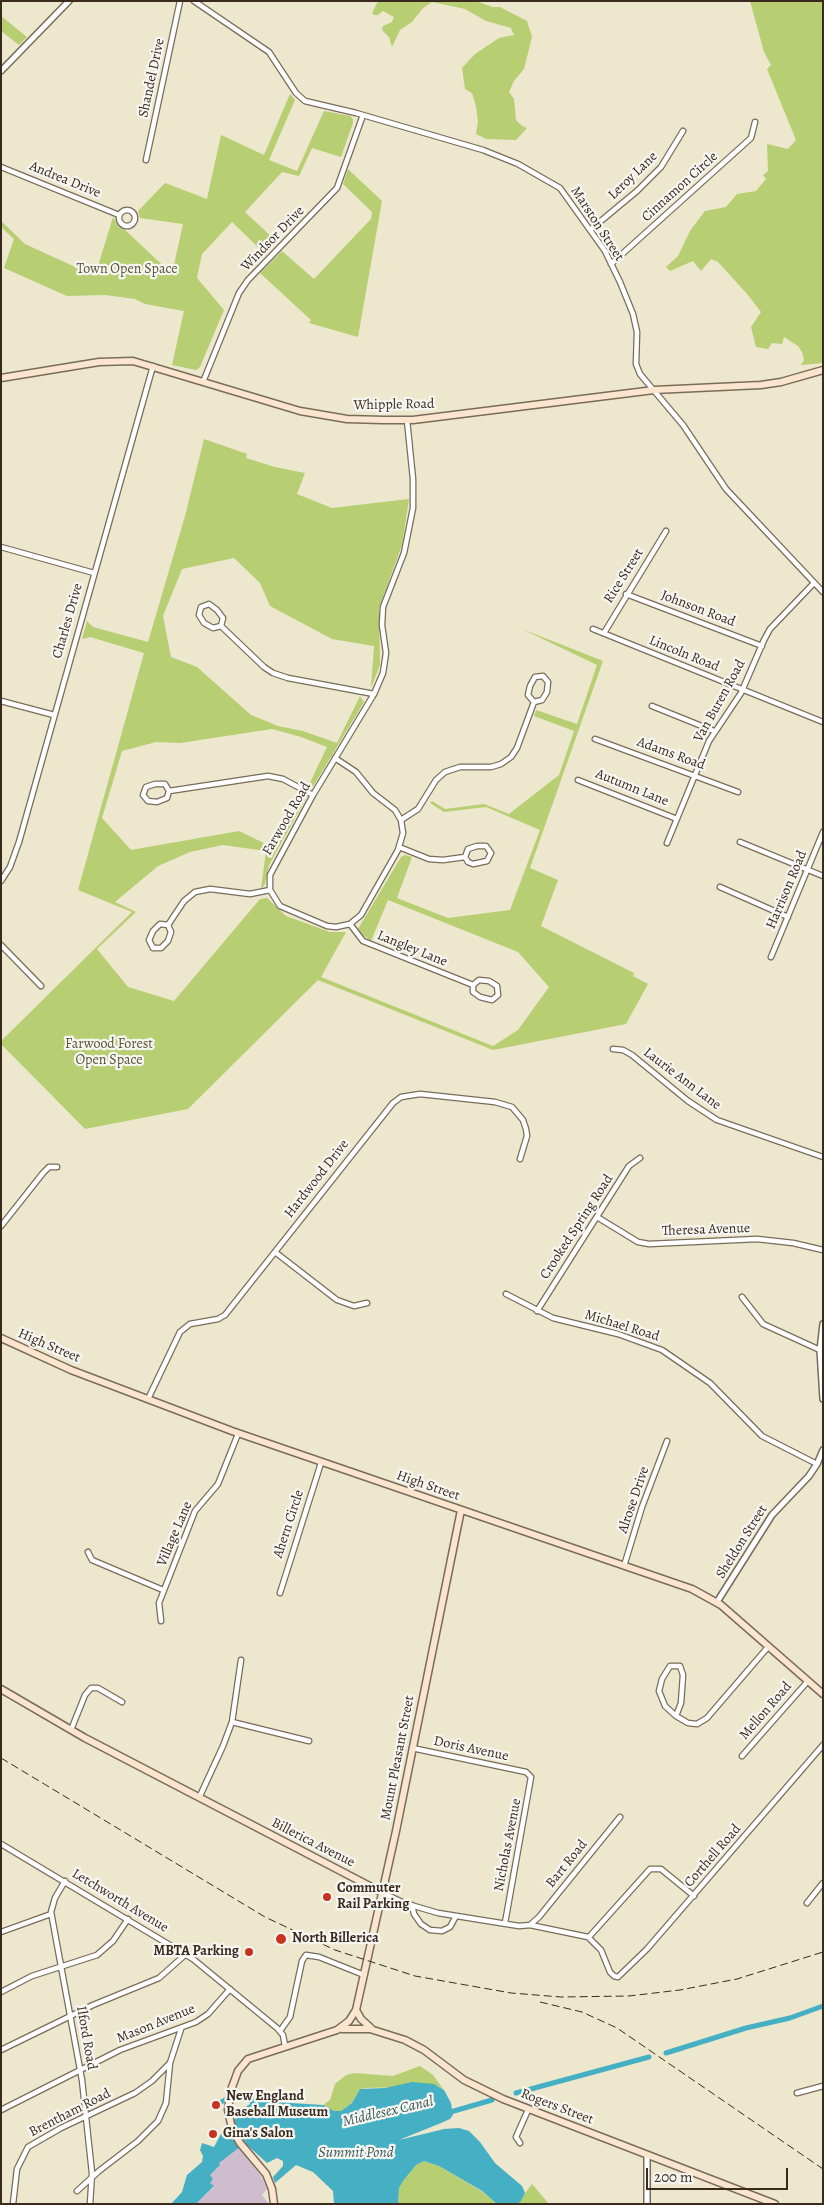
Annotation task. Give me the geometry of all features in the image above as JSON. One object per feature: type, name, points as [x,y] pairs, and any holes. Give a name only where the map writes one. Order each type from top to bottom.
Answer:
[{"type":"main road","name":"Whipple Road","points":[[1,378],[99,362],[133,361],[300,411],[347,419],[407,420],[654,390],[761,385],[781,382],[823,370]]},
{"type":"main road","name":"High Street","points":[[1,1338],[71,1370],[238,1434],[692,1589],[717,1602],[823,1694]]},
{"type":"main road","name":"Mount Pleasant Street","points":[[337,2030],[349,2021],[356,2010],[461,1510]]},
{"type":"main road","name":"Billerica Avenue","points":[[1,1689],[72,1730],[198,1798],[382,1893]]},
{"type":"main road","points":[[356,2010],[364,2023],[374,2030]]},
{"type":"main road","name":"Rogers Street","points":[[337,2030],[355,2028],[374,2030],[411,2042],[471,2084],[528,2110],[775,2204]]},
{"type":"main road","points":[[274,2204],[273,2192],[266,2174],[242,2145],[230,2124],[229,2097],[236,2074],[244,2062],[256,2055],[337,2030]]},
{"type":"street","points":[[1,70],[69,1]]},
{"type":"street","name":"Shandel Drive","points":[[146,160],[180,1]]},
{"type":"street","name":"Marston Street","points":[[194,1],[269,52],[296,93],[305,101],[363,115],[483,150],[518,164],[560,188],[590,230],[611,264],[633,314],[638,344],[636,364],[640,374],[683,425],[726,489],[823,592]]},
{"type":"street","name":"Windsor Drive","points":[[204,382],[239,293],[248,280],[337,188],[363,115]]},
{"type":"street","name":"Cinnamon Circle","points":[[611,264],[751,138],[755,122]]},
{"type":"street","name":"Leroy Lane","points":[[590,230],[637,191],[661,167],[683,131]]},
{"type":"street","name":"Andrea Drive","points":[[1,167],[120,214]]},
{"type":"street","name":"Charles Drive","points":[[1,881],[10,867],[19,842],[152,366]]},
{"type":"street","name":"Farwood Road","points":[[270,890],[271,871],[313,795],[374,694],[380,680],[386,658],[382,625],[383,607],[402,560],[412,523],[413,479],[407,420]]},
{"type":"street","name":"Rice Street","points":[[604,633],[666,531]]},
{"type":"street","points":[[1,547],[94,573]]},
{"type":"street","name":"Van Buren Road","points":[[667,843],[714,731],[742,690],[770,629],[814,583]]},
{"type":"street","name":"Johnson Road","points":[[626,594],[762,646]]},
{"type":"street","points":[[209,604],[217,610],[223,618],[220,626],[213,628],[204,623],[199,615],[201,607],[209,604]]},
{"type":"street","points":[[220,626],[264,667],[281,676],[374,694]]},
{"type":"street","name":"Lincoln Road","points":[[593,629],[823,722]]},
{"type":"street","points":[[543,676],[548,682],[547,692],[542,700],[534,702],[528,695],[530,686],[535,677],[543,676]]},
{"type":"street","points":[[1,701],[54,715]]},
{"type":"street","points":[[401,820],[418,810],[436,780],[444,772],[460,767],[491,767],[502,764],[511,757],[517,748],[534,702]]},
{"type":"street","points":[[652,706],[714,731]]},
{"type":"street","name":"Adams Road","points":[[595,739],[738,792]]},
{"type":"street","points":[[168,925],[184,901],[195,892],[210,889],[250,894],[270,890],[277,902],[288,911],[332,927],[350,924],[363,911],[399,847],[403,833],[401,820],[392,808],[369,790],[356,772],[335,758]]},
{"type":"street","points":[[170,791],[268,776],[283,779],[313,795]]},
{"type":"street","name":"Autumn Lane","points":[[578,780],[677,819]]},
{"type":"street","points":[[152,784],[165,784],[170,791],[168,797],[160,801],[150,802],[143,796],[144,788],[152,784]]},
{"type":"street","name":"Harrison Road","points":[[771,957],[823,832]]},
{"type":"street","points":[[740,842],[823,876]]},
{"type":"street","points":[[477,846],[486,846],[491,853],[489,860],[479,864],[470,863],[465,857],[468,849],[477,846]]},
{"type":"street","points":[[399,847],[429,859],[443,860],[465,857]]},
{"type":"street","points":[[720,887],[788,917]]},
{"type":"street","points":[[160,924],[168,925],[172,932],[168,941],[161,948],[153,948],[149,940],[153,931],[160,924]]},
{"type":"street","name":"Langley Lane","points":[[350,924],[357,935],[367,943],[473,985]]},
{"type":"street","points":[[1,945],[41,986]]},
{"type":"street","name":"Langley Lane","points":[[479,980],[489,981],[497,986],[498,994],[492,1000],[482,998],[474,994],[473,985],[479,980]]},
{"type":"street","name":"Laurie Ann Lane","points":[[613,1049],[619,1048],[632,1055],[688,1101],[717,1120],[823,1158]]},
{"type":"street","name":"Hardwood Drive","points":[[148,1399],[180,1332],[190,1324],[218,1319],[225,1315],[383,1112],[402,1097],[420,1094],[495,1102],[512,1107],[523,1120],[526,1129],[527,1136],[520,1160]]},
{"type":"street","name":"Crooked Spring Road","points":[[536,1311],[632,1162],[640,1158]]},
{"type":"street","points":[[1,1226],[43,1173],[49,1167],[57,1167]]},
{"type":"street","name":"Theresa Avenue","points":[[596,1217],[630,1238],[644,1243],[777,1240],[823,1250]]},
{"type":"street","points":[[275,1252],[337,1300],[354,1306],[367,1302]]},
{"type":"street","name":"Michael Road","points":[[506,1294],[553,1318],[632,1338],[662,1350],[710,1383],[762,1436],[817,1464]]},
{"type":"street","points":[[742,1297],[763,1324],[820,1350]]},
{"type":"street","points":[[823,1324],[820,1350],[823,1399]]},
{"type":"street","name":"Village Lane","points":[[161,1621],[158,1610],[164,1590],[195,1511],[218,1484],[238,1434]]},
{"type":"street","name":"Alrose Drive","points":[[624,1566],[642,1507],[667,1441]]},
{"type":"street","name":"Sheldon Street","points":[[717,1602],[772,1515],[817,1464],[823,1450]]},
{"type":"street","name":"Ahern Circle","points":[[280,1593],[321,1463]]},
{"type":"street","points":[[88,1552],[92,1560],[164,1590]]},
{"type":"street","points":[[676,1716],[681,1706],[683,1679],[681,1668],[675,1664],[666,1670],[659,1691],[665,1706],[676,1716],[693,1724],[704,1721],[768,1647]]},
{"type":"street","points":[[198,1798],[223,1746],[232,1722],[241,1660]]},
{"type":"street","name":"Mellon Road","points":[[742,1756],[808,1681]]},
{"type":"street","points":[[72,1730],[85,1695],[91,1688],[98,1688],[122,1702]]},
{"type":"street","points":[[232,1722],[309,1741]]},
{"type":"street","name":"Corthell Road","points":[[589,1938],[601,1950],[610,1972],[616,1977],[625,1973],[694,1896],[823,1745]]},
{"type":"street","name":"Doris Avenue","points":[[412,1748],[526,1772]]},
{"type":"street","name":"Nicholas Avenue","points":[[505,1923],[532,1779],[526,1772]]},
{"type":"street","name":"Bart Road","points":[[530,1924],[539,1917],[620,1817]]},
{"type":"street","name":"Letchworth Avenue","points":[[1,1844],[186,1954],[280,2032],[285,2046]]},
{"type":"street","points":[[589,1938],[645,1873],[653,1868],[661,1869],[694,1896]]},
{"type":"street","name":"Ilford Road","points":[[65,1881],[54,1898],[52,1914],[81,2070],[92,2177],[90,2204]]},
{"type":"street","points":[[807,1903],[823,1883]]},
{"type":"street","name":"Billerica Avenue","points":[[382,1893],[412,1905],[456,1916],[524,1926],[530,1924],[589,1938]]},
{"type":"street","points":[[412,1905],[414,1914],[421,1924],[430,1930],[442,1931],[450,1927],[456,1916]]},
{"type":"street","points":[[1,1932],[52,1914]]},
{"type":"street","points":[[1,1992],[32,1976],[97,1955],[106,1949],[128,1919]]},
{"type":"street","points":[[1,2050],[71,2016],[159,1978],[186,1954]]},
{"type":"street","points":[[280,2032],[290,2017],[302,1961],[306,1955],[319,1957],[364,1976]]},
{"type":"street","name":"Mason Avenue","points":[[1,2110],[120,2050],[181,2029],[206,2016],[230,1989]]},
{"type":"street","points":[[77,2192],[92,2177],[138,2141],[161,2115],[166,2099],[170,2063],[181,2029]]},
{"type":"street","name":"Brentham Road","points":[[13,2204],[18,2169],[26,2149],[40,2138],[142,2088],[170,2063]]},
{"type":"street","points":[[797,2093],[823,2086]]},
{"type":"street","points":[[520,2142],[516,2137],[528,2110]]},
{"type":"street","points":[[647,2156],[647,2204]]},
{"type":"shaded area","points":[[238,2147],[261,2176],[267,2189],[262,2195],[269,2204],[196,2204],[214,2187],[210,2183],[210,2175],[220,2165],[218,2164]]},
{"type":"green space","points":[[378,1],[476,1],[493,7],[500,7],[527,21],[532,37],[524,69],[514,81],[509,92],[514,99],[516,120],[527,128],[516,140],[486,139],[476,134],[478,122],[476,106],[472,93],[465,89],[462,68],[475,54],[499,38],[514,35],[511,28],[486,21],[465,9],[432,2],[423,8],[412,22],[400,30],[392,47],[389,37],[382,30],[383,26],[392,22],[394,17],[383,11],[378,15],[372,13]]},
{"type":"green space","points":[[750,1],[823,1],[823,363],[801,365],[804,360],[802,352],[798,346],[784,337],[782,344],[772,343],[768,349],[756,347],[751,327],[761,312],[718,262],[711,259],[701,271],[693,261],[670,271],[666,267],[678,256],[690,231],[705,211],[726,207],[737,194],[756,191],[766,179],[763,175],[768,171],[767,144],[788,149],[796,140],[767,69],[771,65],[764,52]]},
{"type":"green space","points":[[1,16],[27,37],[19,45],[1,31]]},
{"type":"green space","name":"Town Open Space","points":[[290,94],[295,100],[269,160],[297,171],[324,111],[350,116],[353,119],[353,123],[341,157],[312,148],[299,176],[282,172],[245,212],[276,241],[264,253],[232,222],[202,254],[197,278],[224,310],[200,367],[196,370],[172,365],[184,311],[145,304],[135,299],[105,295],[67,296],[4,268],[14,239],[1,227],[1,221],[25,244],[95,276],[113,217],[119,227],[125,230],[172,274],[183,224],[140,218],[138,211],[165,183],[207,199],[221,135],[264,155]]},
{"type":"green space","points":[[348,169],[382,201],[358,337],[309,323],[311,320],[260,273],[282,251],[314,279],[371,219],[372,212],[343,184]]},
{"type":"green space","name":"Farwood Forest Open Space","points":[[204,439],[247,454],[246,458],[275,467],[305,473],[297,494],[332,508],[409,499],[402,545],[379,608],[380,665],[371,688],[374,646],[332,639],[270,606],[260,583],[234,558],[182,569],[163,616],[171,657],[197,667],[251,715],[278,726],[303,731],[337,743],[360,696],[364,702],[311,787],[308,787],[327,747],[272,729],[180,743],[156,742],[122,751],[102,818],[131,850],[239,831],[274,848],[302,794],[305,800],[269,865],[265,884],[261,889],[266,851],[223,845],[190,852],[158,866],[115,902],[136,912],[97,949],[128,987],[174,1001],[260,899],[267,898],[286,916],[330,932],[346,932],[321,977],[493,1046],[518,1030],[549,987],[518,952],[388,900],[371,941],[358,929],[401,857],[405,855],[412,857],[397,898],[448,918],[510,910],[540,830],[486,807],[444,812],[430,803],[432,801],[445,809],[484,804],[509,814],[559,775],[574,731],[534,716],[536,710],[577,724],[597,665],[522,629],[603,661],[530,868],[558,880],[541,926],[634,973],[633,976],[648,984],[626,1024],[493,1050],[318,980],[188,1109],[85,1129],[1,1044],[1,1041],[132,912],[78,890],[144,653],[90,637],[82,639],[87,621],[93,627],[148,642],[185,516]]},
{"type":"green space","points":[[420,2066],[433,2075],[444,2090],[438,2086],[366,2088],[360,2089],[352,2103],[341,2111],[334,2111],[323,2105],[330,2100],[335,2084],[346,2075],[354,2073],[393,2076]]},
{"type":"green space","points":[[424,2161],[439,2166],[481,2191],[497,2204],[398,2204],[399,2188],[403,2181],[416,2165]]},
{"type":"green space","points":[[532,2184],[549,2204],[517,2204]]},
{"type":"water","name":"Summit Pond","points":[[412,2082],[434,2084],[444,2090],[451,2103],[453,2115],[450,2119],[399,2140],[444,2129],[459,2128],[469,2131],[480,2142],[495,2163],[522,2186],[525,2193],[521,2201],[517,2204],[497,2204],[482,2191],[439,2166],[424,2161],[416,2165],[403,2181],[399,2188],[398,2204],[334,2204],[333,2191],[313,2172],[296,2165],[275,2183],[273,2177],[283,2166],[283,2161],[277,2158],[267,2163],[246,2144],[245,2140],[245,2143],[219,2163],[220,2165],[210,2175],[213,2179],[210,2183],[214,2186],[196,2204],[171,2204],[182,2192],[187,2175],[202,2162],[203,2156],[200,2150],[202,2143],[214,2147],[222,2132],[232,2124],[241,2110],[250,2104],[249,2101],[236,2096],[219,2106],[220,2100],[233,2093],[274,2102],[323,2105],[334,2111],[341,2111],[352,2103],[360,2089],[385,2088]]},
{"type":"waterway","name":"Middlesex Canal","points":[[666,2053],[746,2028],[790,2018],[823,2006]]},
{"type":"waterway","name":"Middlesex Canal","points":[[516,2093],[649,2057]]},
{"type":"waterway","name":"Middlesex Canal","points":[[447,2113],[492,2100]]},
{"type":"railway","points":[[1,1758],[265,1917],[335,1950],[415,1976],[511,1993],[561,1997],[629,1996],[680,1990],[737,1979],[823,1952]]},
{"type":"railway","points":[[540,2002],[582,2012],[617,2028],[823,2169]]},
{"type":"place","name":"Commuter Rail Parking","points":[[327,1897]]},
{"type":"place","name":"North Billerica","points":[[281,1939]]},
{"type":"place","name":"MBTA Parking","points":[[249,1952]]},
{"type":"place","name":"New England Baseball Museum","points":[[216,2105]]},
{"type":"place","name":"Gina's Salon","points":[[213,2134]]}]
